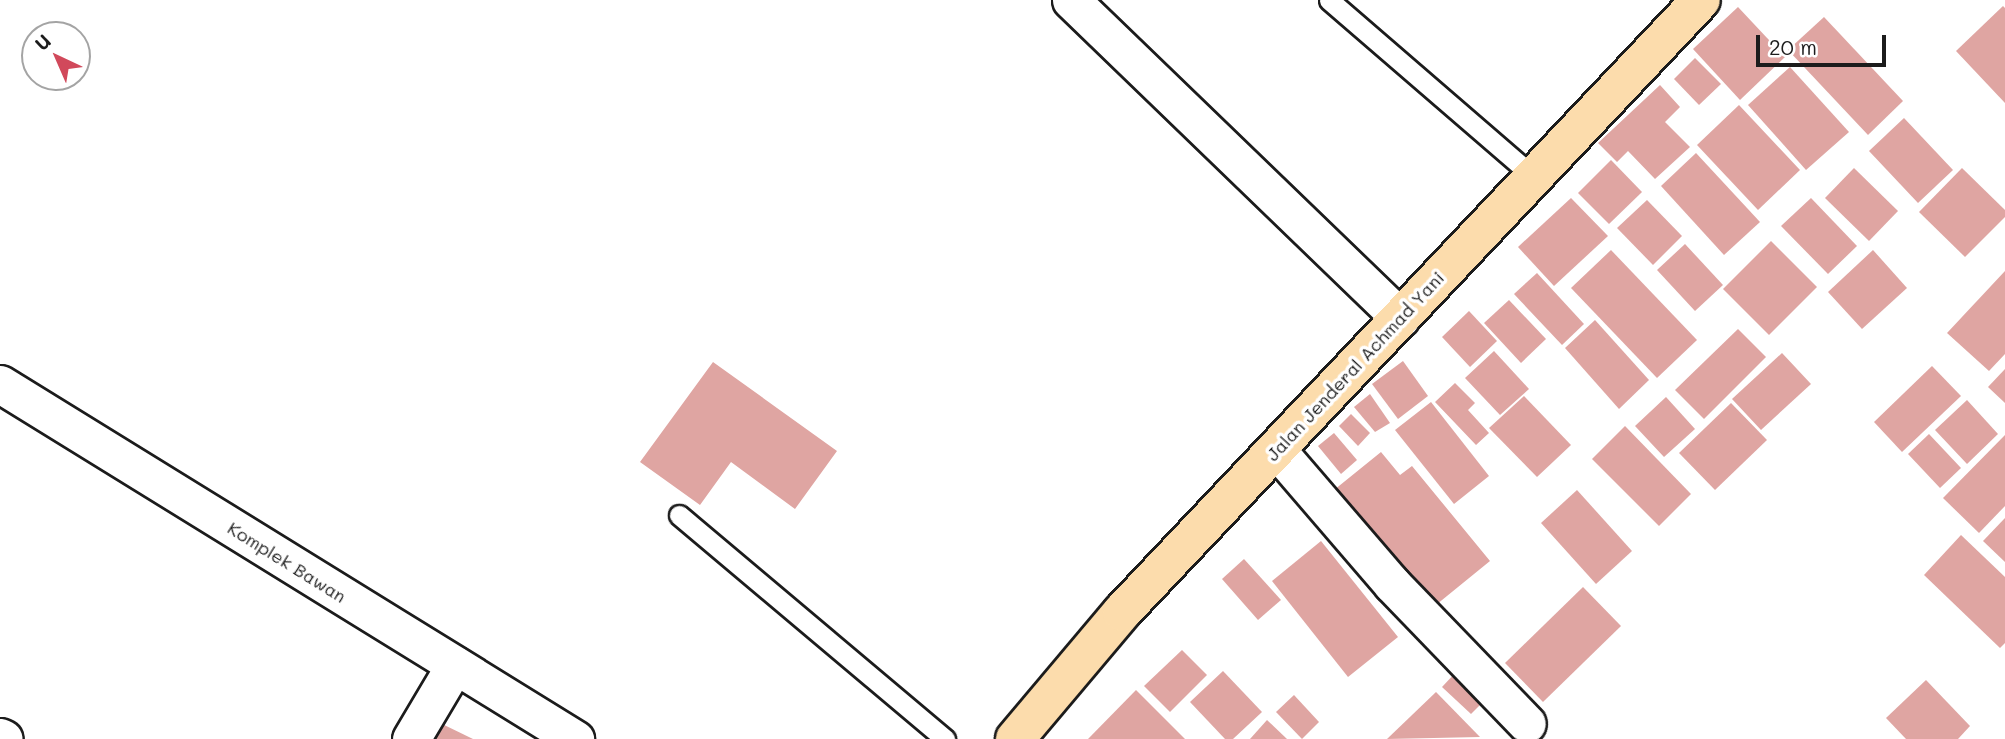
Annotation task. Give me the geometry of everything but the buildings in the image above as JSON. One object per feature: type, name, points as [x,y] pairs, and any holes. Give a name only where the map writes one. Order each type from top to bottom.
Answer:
[{"type":"main road","name":"Jalan Jenderal Achmad Yani","points":[[1015,739],[1122,612],[1701,0]]},
{"type":"street","points":[[1071,0],[1400,318]]},
{"type":"street","name":"Komplek Bawan","points":[[0,384],[575,739]]},
{"type":"street","points":[[1276,449],[1392,584],[1527,724]]},
{"type":"street","points":[[411,739],[454,665]]},
{"type":"lane","points":[[1329,0],[1534,177]]},
{"type":"lane","points":[[679,515],[945,739]]}]
